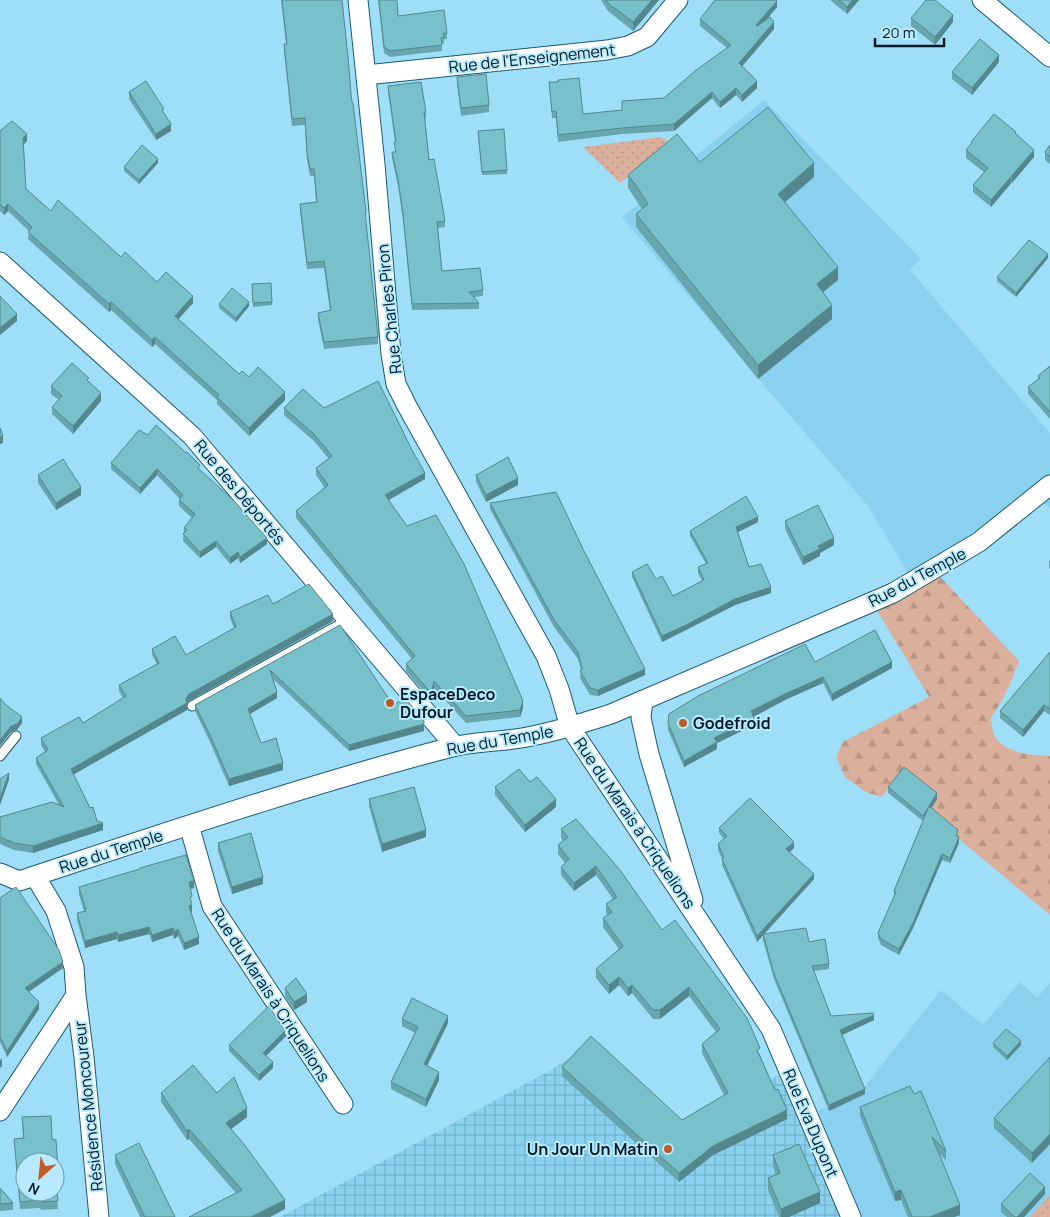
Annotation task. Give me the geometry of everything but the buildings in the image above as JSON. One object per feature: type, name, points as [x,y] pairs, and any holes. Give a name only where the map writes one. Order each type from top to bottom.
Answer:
[{"type":"street","name":"Rue Charles Piron","points":[[358,0],[391,354],[396,384],[546,656],[560,689],[570,727]]},
{"type":"street","name":"Rue de l'Enseignement","points":[[366,75],[607,50],[628,46],[647,37],[678,0]]},
{"type":"street","points":[[982,0],[1050,57]]},
{"type":"street","name":"Rue des Déportés","points":[[0,262],[192,436],[455,746]]},
{"type":"street","name":"Rue du Temple","points":[[0,887],[189,825],[338,779],[455,746],[525,738],[570,727],[611,714],[893,593],[979,542],[1050,485]]},
{"type":"street","name":"Rue du Marais à Criquelions","points":[[643,700],[642,718],[649,754],[699,920]]},
{"type":"street","name":"Rue du Marais à Criquelions","points":[[570,727],[771,1029]]},
{"type":"street","name":"Rue du Marais à Criquelions","points":[[189,825],[212,906],[343,1104]]},
{"type":"street","points":[[0,873],[27,879]]},
{"type":"street","name":"Résidence Moncoureur","points":[[27,879],[56,911],[74,967],[99,1217]]},
{"type":"street","points":[[0,1110],[76,995]]},
{"type":"street","name":"Rue Eva Dupont","points":[[771,1029],[851,1217]]},
{"type":"lane","points":[[192,706],[348,620]]},
{"type":"lane","points":[[0,756],[16,736]]},
{"type":"shaded area","points":[[764,100],[921,259],[910,270],[1050,433],[1050,508],[1036,496],[913,581],[868,506],[622,217]]},
{"type":"shaded area","points":[[1020,982],[1037,998],[1050,983],[1050,1195],[1030,1217],[851,1217],[809,1117],[820,1110],[858,1095],[941,990],[983,1025]]},
{"type":"shaded area","points":[[590,1045],[679,1126],[789,1070],[851,1217],[280,1217],[551,1070]]},
{"type":"green space","points":[[661,137],[671,143],[620,183],[583,147]]},
{"type":"green space","points":[[933,569],[1019,661],[1007,691],[991,718],[995,737],[1006,747],[1020,753],[1050,756],[1050,915],[893,784],[881,797],[866,792],[845,777],[836,757],[843,742],[929,697],[872,602]]},
{"type":"green space","points":[[1050,1195],[1050,1217],[1030,1217]]},
{"type":"place","name":"EspaceDeco Dufour","points":[[390,703]]},
{"type":"place","name":"Godefroid","points":[[683,723]]},
{"type":"place","name":"Un Jour Un Matin","points":[[668,1149]]}]
